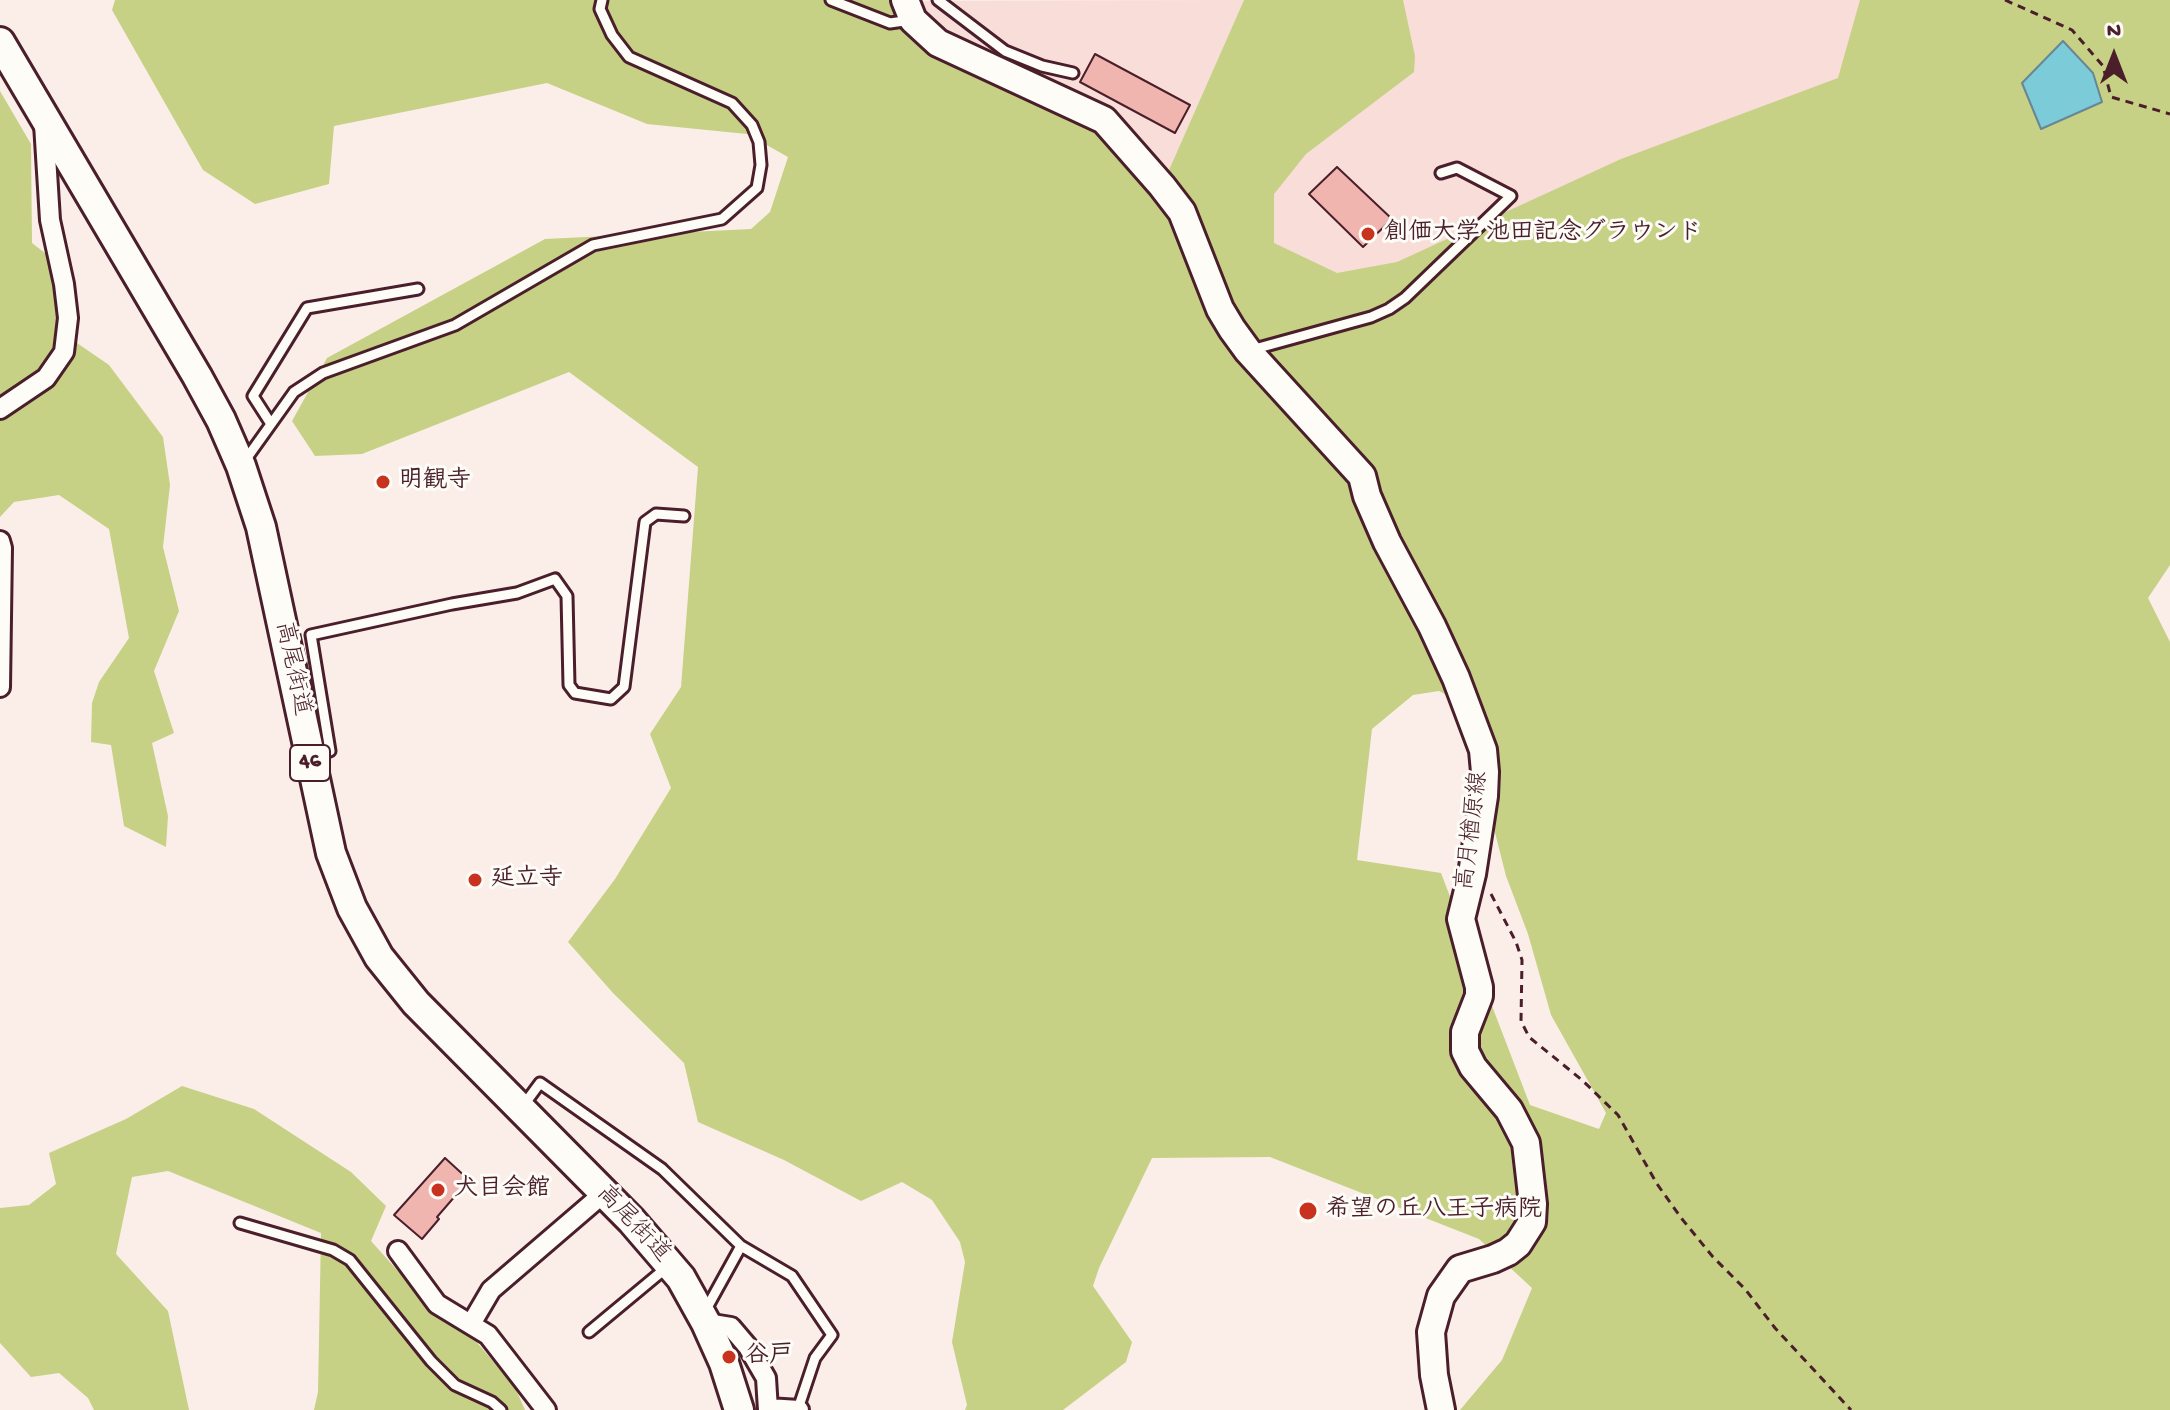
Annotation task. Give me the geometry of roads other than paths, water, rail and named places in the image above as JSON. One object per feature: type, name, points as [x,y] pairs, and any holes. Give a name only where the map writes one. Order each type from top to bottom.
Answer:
[{"type":"main road","name":"高月楢原線","points":[[909,10],[938,43],[1104,120],[1182,212],[1220,309],[1248,351],[1362,476],[1367,496],[1387,542],[1456,678],[1483,750],[1485,772],[1472,874],[1461,919],[1477,973],[1479,996],[1465,1032],[1465,1051],[1473,1067],[1509,1110],[1526,1143],[1533,1204],[1532,1222],[1518,1244],[1493,1259],[1460,1269],[1441,1296],[1431,1332],[1434,1375],[1441,1410]]},
{"type":"main road","name":"高尾街道","points":[[0,42],[197,376],[241,466],[261,527],[331,853],[352,908],[379,957],[416,1003],[604,1193],[681,1278],[705,1320],[724,1363],[739,1410]]},
{"type":"street","points":[[0,409],[46,378],[64,352],[68,318],[50,220],[44,113]]},
{"type":"street","points":[[0,541],[0,687]]},
{"type":"street","points":[[471,1324],[491,1290],[604,1193]]},
{"type":"street","points":[[398,1251],[437,1304],[488,1335],[546,1410]]},
{"type":"street","points":[[705,1320],[731,1327],[748,1347],[766,1378],[768,1409],[798,1410]]},
{"type":"lane","points":[[241,466],[294,392],[323,373],[455,325],[593,245],[722,219],[757,188],[761,165],[759,142],[752,125],[732,103],[629,57],[606,22],[600,9],[602,0]]},
{"type":"lane","points":[[831,0],[890,23],[909,10]]},
{"type":"lane","points":[[938,0],[1005,51],[1042,66],[1073,73]]},
{"type":"lane","points":[[1248,351],[1371,317],[1389,309],[1405,298],[1511,196],[1457,168],[1441,173]]},
{"type":"lane","points":[[271,424],[253,396],[307,308],[418,289]]},
{"type":"lane","points":[[309,758],[330,751],[311,635],[517,593],[555,579],[567,596],[569,685],[575,693],[611,699],[624,687],[645,522],[656,514],[684,516]]},
{"type":"lane","points":[[520,1109],[540,1083],[662,1169],[741,1246],[792,1276],[832,1335],[815,1358],[798,1410]]},
{"type":"lane","points":[[240,1223],[333,1250],[350,1260],[431,1361],[455,1385],[492,1402],[501,1410]]},
{"type":"lane","points":[[705,1320],[741,1246]]},
{"type":"lane","points":[[589,1332],[670,1265]]},
{"type":"water","points":[[2063,41],[2093,73],[2102,102],[2041,129],[2022,83]]},
{"type":"place","name":"創価大学 池田記念グラウンド","points":[[1368,234]]},
{"type":"place","name":"明観寺","points":[[383,482]]},
{"type":"place","name":"延立寺","points":[[475,880]]},
{"type":"place","name":"犬目会館","points":[[438,1190]]},
{"type":"place","name":"希望の丘八王子病院","points":[[1308,1211]]},
{"type":"place","name":"谷戸","points":[[729,1357]]}]
